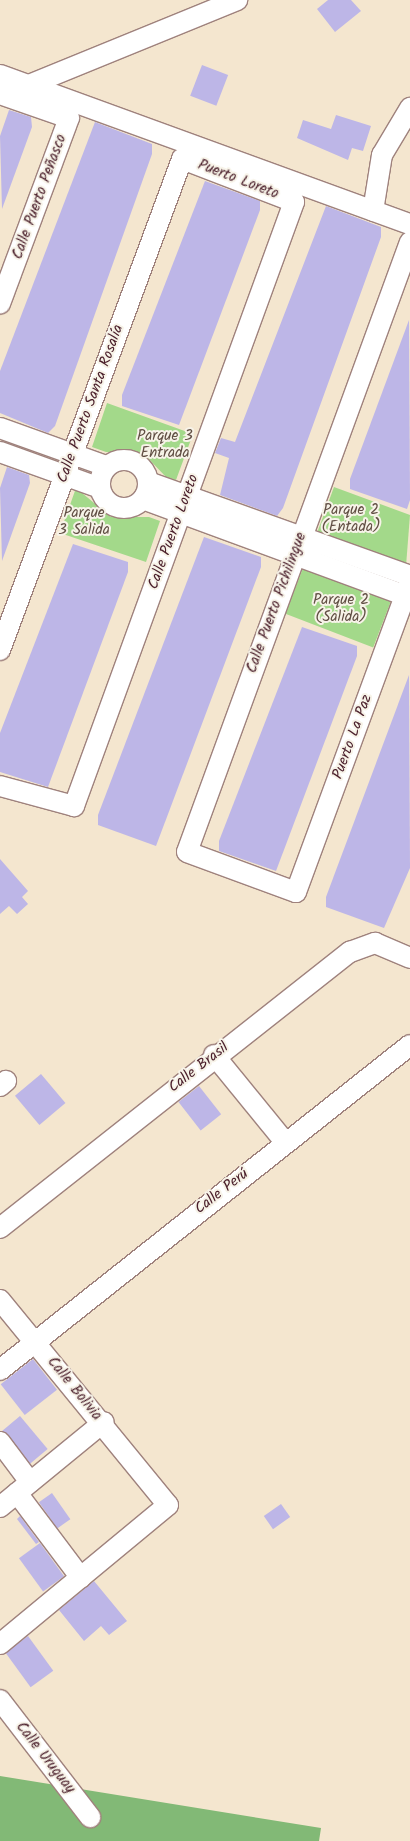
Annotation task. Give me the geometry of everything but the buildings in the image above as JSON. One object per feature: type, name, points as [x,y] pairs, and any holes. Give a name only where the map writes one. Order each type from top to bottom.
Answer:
[{"type":"street","points":[[29,85],[237,0]]},
{"type":"street","points":[[0,75],[374,212],[409,236]]},
{"type":"street","name":"Calle Puerto Peñasco","points":[[0,94],[69,118],[0,304]]},
{"type":"street","points":[[374,212],[382,155],[410,108]]},
{"type":"street","name":"Puerto Loreto","points":[[182,159],[294,202]]},
{"type":"street","name":"Calle Puerto Santa Rosalía","points":[[0,650],[182,159]]},
{"type":"street","name":"Calle Puerto Loreto","points":[[0,786],[74,806],[294,202]]},
{"type":"street","name":"Calle Puerto Pichilingue","points":[[296,892],[187,852],[409,236]]},
{"type":"street","points":[[0,428],[106,466],[119,460],[134,462],[146,491],[184,504],[301,537],[409,588]]},
{"type":"street","points":[[0,452],[100,488],[106,499],[120,507],[146,491]]},
{"type":"street","points":[[100,488],[106,466]]},
{"type":"street","points":[[184,504],[294,556],[409,588]]},
{"type":"street","name":"Puerto La Paz","points":[[296,892],[409,588]]},
{"type":"street","name":"Calle Brasil","points":[[0,1228],[214,1055],[350,952],[375,943],[410,958]]},
{"type":"street","name":"Calle Perú","points":[[0,1370],[285,1142],[410,1045]]},
{"type":"street","points":[[214,1055],[285,1142]]},
{"type":"street","name":"Calle Bolivia","points":[[0,1300],[104,1422],[0,1507]]},
{"type":"street","points":[[0,1644],[168,1505],[104,1422]]},
{"type":"street","points":[[0,1442],[24,1487],[81,1578]]},
{"type":"street","name":"Calle Uruguay","points":[[0,1700],[90,1816]]},
{"type":"green space","name":"Parque 3 Entrada","points":[[107,403],[193,434],[176,480],[166,477],[143,453],[106,452],[92,447]]},
{"type":"green space","name":"Parque 2 (Entada)","points":[[334,487],[410,515],[406,566],[317,533]]},
{"type":"green space","name":"Parque 3 Salida","points":[[76,488],[111,517],[149,517],[160,521],[146,562],[60,533]]},
{"type":"green space","name":"Parque 2 (Salida)","points":[[303,568],[391,602],[373,647],[285,614]]},
{"type":"green space","points":[[0,1776],[321,1828],[319,1841],[0,1841]]}]
